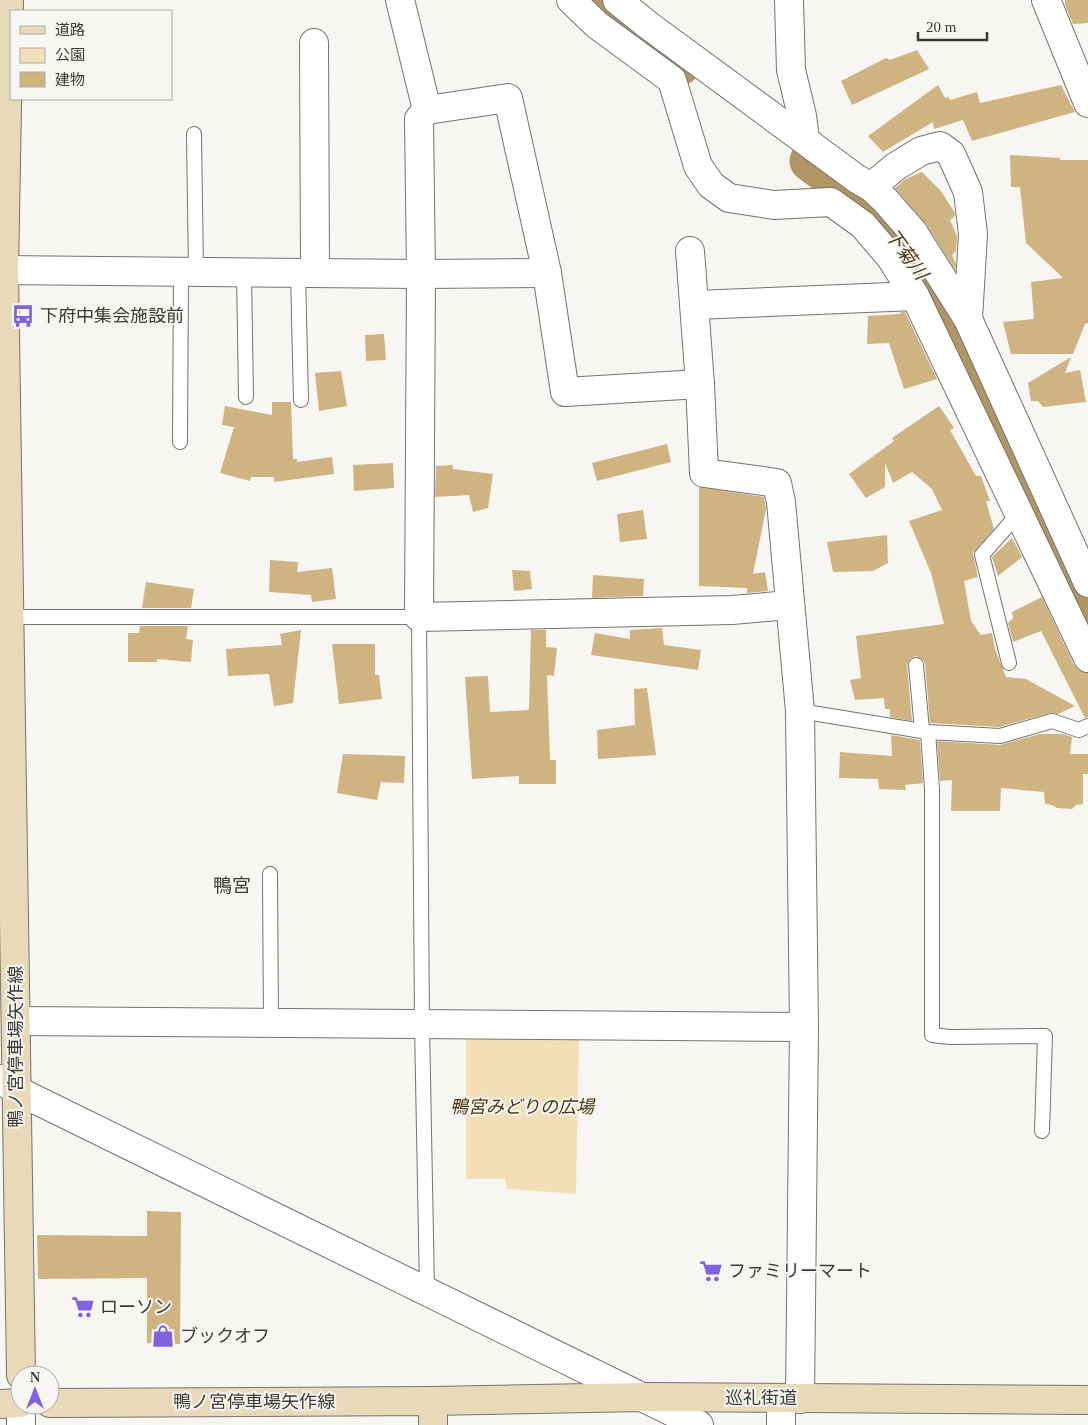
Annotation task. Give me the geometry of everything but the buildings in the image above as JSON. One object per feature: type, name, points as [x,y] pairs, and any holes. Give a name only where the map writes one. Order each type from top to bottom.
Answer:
[{"type":"main road","name":"鴨ノ宮停車場矢作線","points":[[9,0],[2,270],[16,1021],[8,1084],[21,1365]]},
{"type":"main road","name":"巡礼街道","points":[[433,1413],[645,1398],[1088,1400]]},
{"type":"main road","name":"鴨ノ宮停車場矢作線","points":[[60,1403],[433,1413]]},
{"type":"street","points":[[400,0],[427,110]]},
{"type":"street","points":[[571,0],[597,25],[672,80],[698,166],[711,185],[729,198],[774,205],[831,202],[863,225],[891,258],[915,296],[1088,658]]},
{"type":"street","points":[[617,0],[648,25],[857,179],[871,187],[913,232],[968,319],[1088,583]]},
{"type":"street","points":[[789,0],[791,70],[806,140]]},
{"type":"street","points":[[1046,0],[1088,103]]},
{"type":"street","points":[[307,273],[314,43]]},
{"type":"street","points":[[700,384],[565,392],[547,273],[508,98],[427,110],[419,119],[421,274],[419,617],[732,610],[790,605]]},
{"type":"street","points":[[871,187],[895,167],[921,151],[940,146],[951,154],[968,192],[972,234],[968,319]]},
{"type":"street","points":[[690,252],[695,305],[704,473],[777,483],[781,502],[800,711],[804,1028],[790,1398],[781,1425]]},
{"type":"street","points":[[2,270],[421,274],[547,273]]},
{"type":"street","points":[[695,305],[915,296]]},
{"type":"street","points":[[16,1021],[804,1028]]},
{"type":"street","points":[[8,1084],[699,1425]]},
{"type":"lane","points":[[180,442],[194,134]]},
{"type":"lane","points":[[244,272],[246,397]]},
{"type":"lane","points":[[301,400],[307,273]]},
{"type":"lane","points":[[1009,663],[982,555],[1018,514]]},
{"type":"lane","points":[[9,617],[419,617],[426,1290]]},
{"type":"lane","points":[[916,665],[932,789],[932,1035],[950,1038],[1045,1036],[1042,1131]]},
{"type":"lane","points":[[800,711],[925,731],[1000,736],[1052,721],[1079,730],[1088,726]]},
{"type":"lane","points":[[270,874],[271,1024]]},
{"type":"green space","name":"鴨宮みどりの広場","points":[[466,1034],[579,1036],[576,1194],[507,1189],[505,1179],[466,1179]]},
{"type":"waterway","name":"下菊川","points":[[591,0],[680,65]]},
{"type":"waterway","name":"下菊川","points":[[810,161],[860,197],[905,245],[927,280],[1088,619]]},
{"type":"place","name":"下府中集会施設前","points":[[23,316]]},
{"type":"place","name":"ファミリーマート","points":[[711,1271]]},
{"type":"place","name":"ローソン","points":[[83,1307]]},
{"type":"place","name":"ブックオフ","points":[[163,1336]]},
{"type":"district","name":"鴨宮","points":[[232,885]]}]
